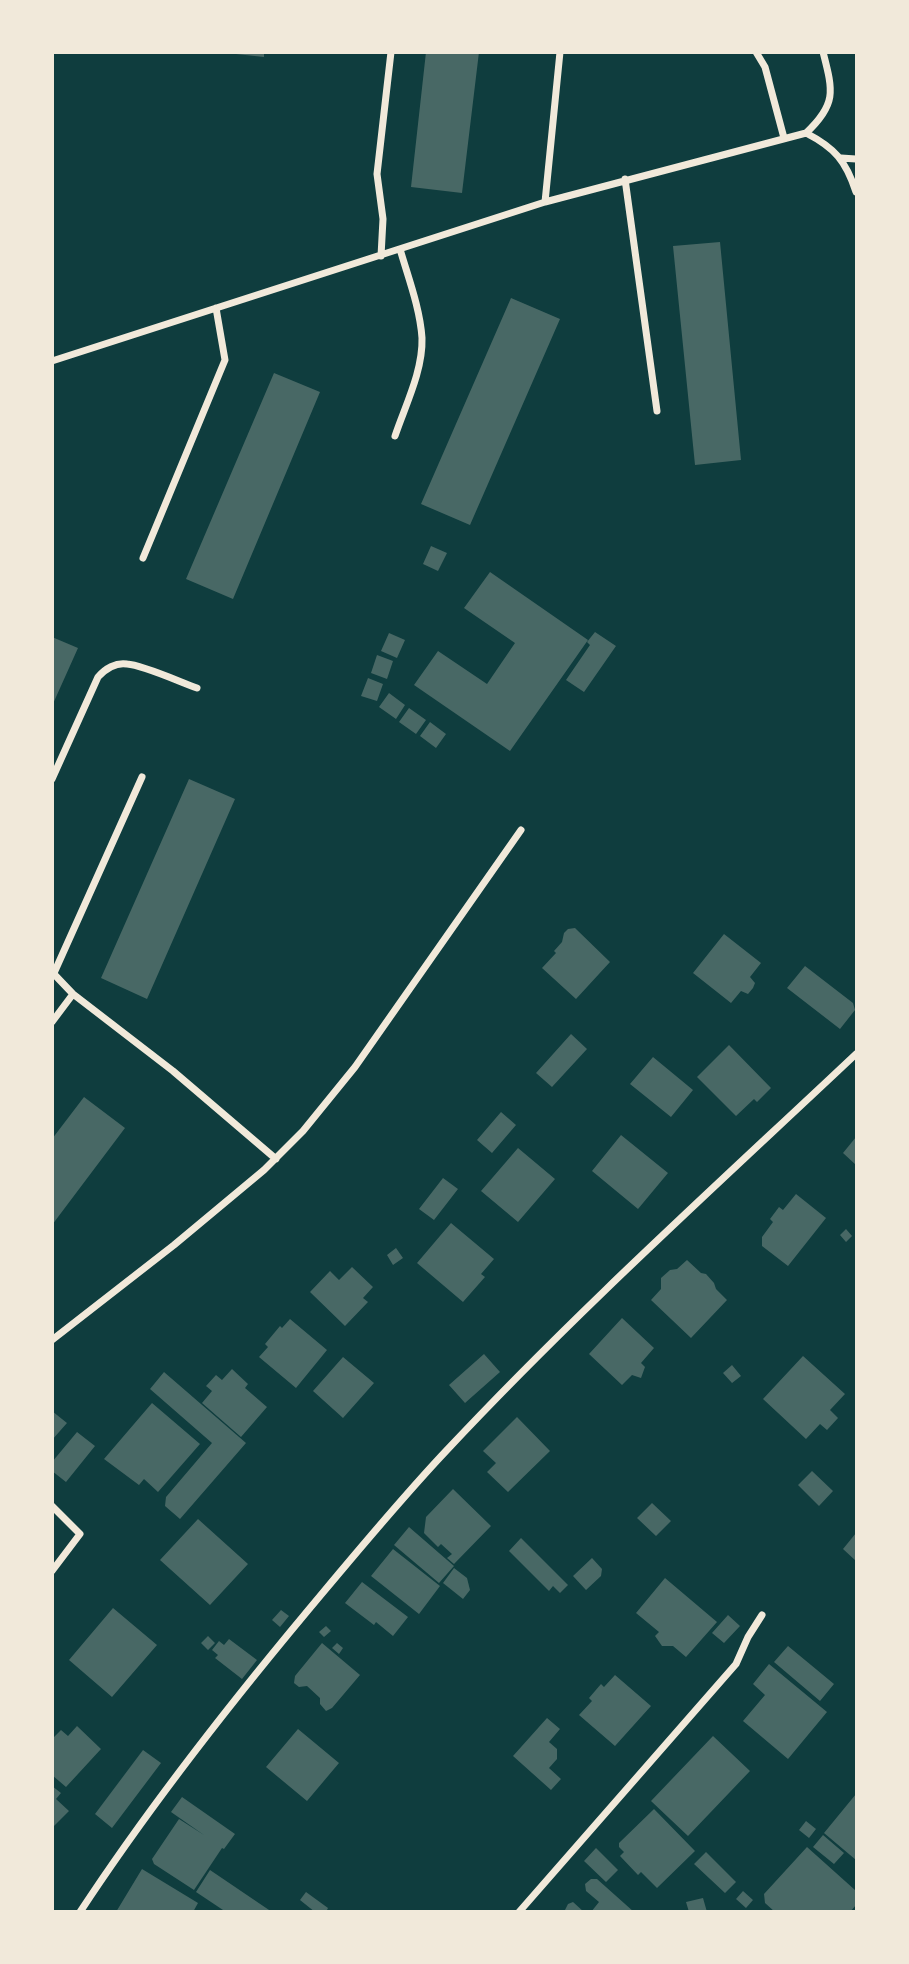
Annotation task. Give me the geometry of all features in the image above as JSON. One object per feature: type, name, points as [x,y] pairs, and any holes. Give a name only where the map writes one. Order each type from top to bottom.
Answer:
[{"type":"street","points":[[381,256],[383,219],[377,174],[391,52]]},
{"type":"street","points":[[545,202],[561,52]]},
{"type":"street","points":[[756,52],[765,67],[784,138]]},
{"type":"street","points":[[52,360],[545,202],[806,133],[822,118],[830,102],[830,81],[822,52]]},
{"type":"street","points":[[806,133],[827,144],[841,158],[856,192]]},
{"type":"street","points":[[841,158],[856,159]]},
{"type":"street","points":[[625,179],[657,411]]},
{"type":"street","points":[[395,436],[419,365],[422,340],[400,249]]},
{"type":"street","points":[[143,558],[225,360],[216,308]]},
{"type":"street","points":[[52,779],[103,671],[128,663],[197,688]]},
{"type":"street","points":[[142,777],[53,973],[73,994],[173,1071],[276,1159]]},
{"type":"street","points":[[52,1340],[174,1245],[276,1159],[303,1131],[355,1067],[521,830]]},
{"type":"street","points":[[52,1022],[73,994]]},
{"type":"street","points":[[80,1912],[143,1818],[224,1712],[358,1550],[445,1452],[730,1170],[856,1054]]},
{"type":"street","points":[[52,1506],[80,1534],[52,1571]]},
{"type":"street","points":[[519,1912],[736,1664],[762,1615]]},
{"type":"building","points":[[264,52],[264,57],[236,54]]},
{"type":"building","points":[[426,52],[479,52],[462,193],[411,187]]},
{"type":"building","points":[[720,242],[741,460],[695,465],[673,246]]},
{"type":"building","points":[[511,298],[560,319],[470,525],[421,504]]},
{"type":"building","points":[[274,373],[320,392],[233,599],[186,579]]},
{"type":"building","points":[[431,546],[447,553],[438,571],[423,564]]},
{"type":"building","points":[[490,572],[588,640],[510,751],[414,685],[438,651],[487,684],[515,643],[464,608]]},
{"type":"building","points":[[595,632],[616,646],[584,692],[566,680],[590,645],[587,642]]},
{"type":"building","points":[[389,633],[405,640],[397,658],[381,651]]},
{"type":"building","points":[[52,637],[78,648],[52,706]]},
{"type":"building","points":[[377,655],[393,661],[387,679],[371,673]]},
{"type":"building","points":[[368,678],[383,684],[377,701],[361,696]]},
{"type":"building","points":[[389,693],[405,705],[396,719],[379,707]]},
{"type":"building","points":[[409,708],[426,720],[416,734],[399,722]]},
{"type":"building","points":[[430,722],[446,734],[436,748],[420,736]]},
{"type":"building","points":[[189,779],[235,799],[147,999],[101,978]]},
{"type":"building","points":[[575,928],[610,962],[576,999],[542,968],[556,953],[554,951],[562,942],[564,933]]},
{"type":"building","points":[[724,934],[761,963],[750,977],[755,983],[753,988],[748,994],[741,991],[731,1003],[693,973]]},
{"type":"building","points":[[805,966],[853,1003],[855,1010],[840,1029],[787,988]]},
{"type":"building","points":[[571,1034],[587,1049],[552,1087],[536,1073]]},
{"type":"building","points":[[729,1045],[771,1088],[757,1102],[754,1099],[736,1116],[697,1077]]},
{"type":"building","points":[[653,1057],[693,1090],[671,1117],[630,1084]]},
{"type":"building","points":[[84,1097],[125,1128],[52,1225],[52,1139]]},
{"type":"building","points":[[501,1112],[516,1125],[492,1153],[477,1140]]},
{"type":"building","points":[[621,1135],[668,1173],[638,1209],[592,1171]]},
{"type":"building","points":[[856,1137],[856,1165],[843,1153]]},
{"type":"building","points":[[518,1148],[555,1179],[518,1222],[481,1191]]},
{"type":"building","points":[[443,1178],[458,1189],[434,1220],[419,1209]]},
{"type":"building","points":[[796,1194],[826,1218],[788,1266],[762,1246],[762,1237],[773,1222],[770,1219],[779,1207],[783,1210]]},
{"type":"building","points":[[451,1223],[494,1259],[481,1274],[485,1277],[463,1302],[417,1263]]},
{"type":"building","points":[[846,1229],[852,1236],[846,1242],[840,1235]]},
{"type":"building","points":[[396,1248],[403,1258],[393,1265],[387,1255]]},
{"type":"building","points":[[687,1260],[701,1273],[706,1274],[727,1300],[691,1338],[651,1300],[661,1289],[661,1278]]},
{"type":"building","points":[[352,1267],[373,1287],[363,1298],[368,1302],[345,1326],[310,1292],[330,1271],[339,1280]]},
{"type":"building","points":[[622,1318],[654,1348],[641,1363],[645,1367],[641,1378],[632,1375],[622,1385],[589,1354]]},
{"type":"building","points":[[290,1319],[327,1350],[296,1388],[259,1357],[268,1347],[265,1344],[280,1326],[282,1328]]},
{"type":"building","points":[[484,1354],[500,1372],[465,1403],[449,1385]]},
{"type":"building","points":[[803,1356],[845,1394],[830,1410],[838,1418],[827,1430],[820,1424],[806,1439],[763,1399]]},
{"type":"building","points":[[343,1357],[374,1383],[343,1418],[313,1391]]},
{"type":"building","points":[[732,1365],[741,1376],[732,1383],[723,1373]]},
{"type":"building","points":[[232,1369],[248,1384],[245,1388],[267,1407],[241,1437],[202,1403],[212,1391],[206,1386],[216,1375],[222,1380]]},
{"type":"building","points":[[164,1372],[246,1443],[180,1519],[165,1506],[166,1497],[212,1443],[150,1389]]},
{"type":"building","points":[[152,1403],[200,1444],[158,1492],[144,1479],[139,1485],[104,1459]]},
{"type":"building","points":[[52,1411],[67,1423],[52,1440]]},
{"type":"building","points":[[517,1417],[550,1451],[508,1492],[487,1472],[496,1463],[483,1451]]},
{"type":"building","points":[[77,1432],[95,1446],[66,1482],[52,1471],[52,1462]]},
{"type":"building","points":[[812,1471],[833,1491],[819,1506],[798,1485]]},
{"type":"building","points":[[453,1489],[491,1526],[454,1564],[447,1558],[452,1554],[441,1544],[438,1547],[424,1533],[426,1517]]},
{"type":"building","points":[[652,1503],[671,1521],[656,1536],[637,1518]]},
{"type":"building","points":[[198,1519],[248,1564],[210,1605],[160,1560]]},
{"type":"building","points":[[409,1527],[454,1566],[439,1583],[394,1545]]},
{"type":"building","points":[[856,1533],[856,1561],[843,1549]]},
{"type":"building","points":[[521,1538],[568,1585],[560,1593],[553,1586],[549,1591],[509,1551]]},
{"type":"building","points":[[393,1549],[440,1586],[419,1614],[371,1576]]},
{"type":"building","points":[[592,1558],[602,1569],[601,1576],[586,1590],[573,1576]]},
{"type":"building","points":[[454,1568],[467,1578],[470,1590],[463,1599],[443,1583]]},
{"type":"building","points":[[665,1578],[717,1622],[686,1657],[673,1646],[662,1646],[655,1636],[659,1632],[636,1613]]},
{"type":"building","points":[[362,1582],[408,1617],[393,1636],[345,1603]]},
{"type":"building","points":[[113,1608],[157,1645],[112,1697],[69,1660]]},
{"type":"building","points":[[281,1610],[289,1616],[280,1627],[272,1620]]},
{"type":"building","points":[[728,1615],[740,1626],[724,1643],[712,1633]]},
{"type":"building","points":[[326,1626],[331,1631],[324,1637],[319,1632]]},
{"type":"building","points":[[208,1636],[215,1643],[208,1650],[201,1643]]},
{"type":"building","points":[[229,1639],[257,1660],[242,1679],[215,1658],[218,1655],[212,1650],[219,1641],[224,1645]]},
{"type":"building","points":[[322,1643],[360,1675],[332,1708],[326,1711],[320,1704],[320,1698],[307,1686],[299,1687],[294,1683],[295,1676]]},
{"type":"building","points":[[337,1643],[343,1648],[339,1654],[332,1648]]},
{"type":"building","points":[[788,1646],[834,1684],[820,1701],[774,1662]]},
{"type":"building","points":[[769,1664],[827,1712],[788,1759],[743,1721],[765,1695],[753,1684]]},
{"type":"building","points":[[615,1675],[651,1706],[615,1746],[579,1715],[592,1701],[589,1698],[601,1684],[604,1687]]},
{"type":"building","points":[[547,1718],[560,1729],[549,1742],[557,1749],[557,1759],[549,1768],[561,1779],[551,1790],[513,1756]]},
{"type":"building","points":[[77,1726],[101,1749],[66,1787],[52,1775],[52,1739],[61,1730],[68,1736]]},
{"type":"building","points":[[298,1729],[339,1763],[307,1801],[266,1767]]},
{"type":"building","points":[[713,1736],[750,1771],[688,1836],[651,1801]]},
{"type":"building","points":[[143,1750],[161,1763],[112,1828],[95,1814]]},
{"type":"building","points":[[52,1786],[61,1793],[56,1799],[69,1811],[52,1828]]},
{"type":"building","points":[[856,1794],[856,1860],[824,1833]]},
{"type":"building","points":[[182,1797],[235,1834],[224,1849],[222,1848],[194,1890],[154,1864],[152,1859],[179,1819],[204,1835],[171,1812]]},
{"type":"building","points":[[654,1809],[695,1851],[657,1888],[641,1872],[638,1875],[620,1856],[624,1852],[619,1847],[619,1843]]},
{"type":"building","points":[[806,1821],[816,1829],[809,1838],[799,1830]]},
{"type":"building","points":[[823,1835],[844,1853],[834,1864],[813,1847]]},
{"type":"building","points":[[807,1847],[855,1890],[856,1905],[850,1912],[775,1912],[765,1903],[764,1894]]},
{"type":"building","points":[[596,1848],[618,1870],[606,1882],[584,1861]]},
{"type":"building","points":[[706,1852],[736,1882],[725,1893],[694,1864]]},
{"type":"building","points":[[142,1869],[198,1903],[193,1912],[116,1912]]},
{"type":"building","points":[[210,1870],[272,1912],[226,1912],[196,1892]]},
{"type":"building","points":[[591,1879],[597,1879],[634,1912],[591,1912],[599,1902],[586,1891],[585,1884]]},
{"type":"building","points":[[743,1891],[753,1900],[746,1908],[736,1899]]},
{"type":"building","points":[[306,1892],[328,1908],[326,1912],[315,1912],[300,1900]]},
{"type":"building","points":[[703,1898],[707,1912],[689,1912],[686,1902]]},
{"type":"building","points":[[573,1902],[584,1912],[564,1912],[568,1904]]}]
